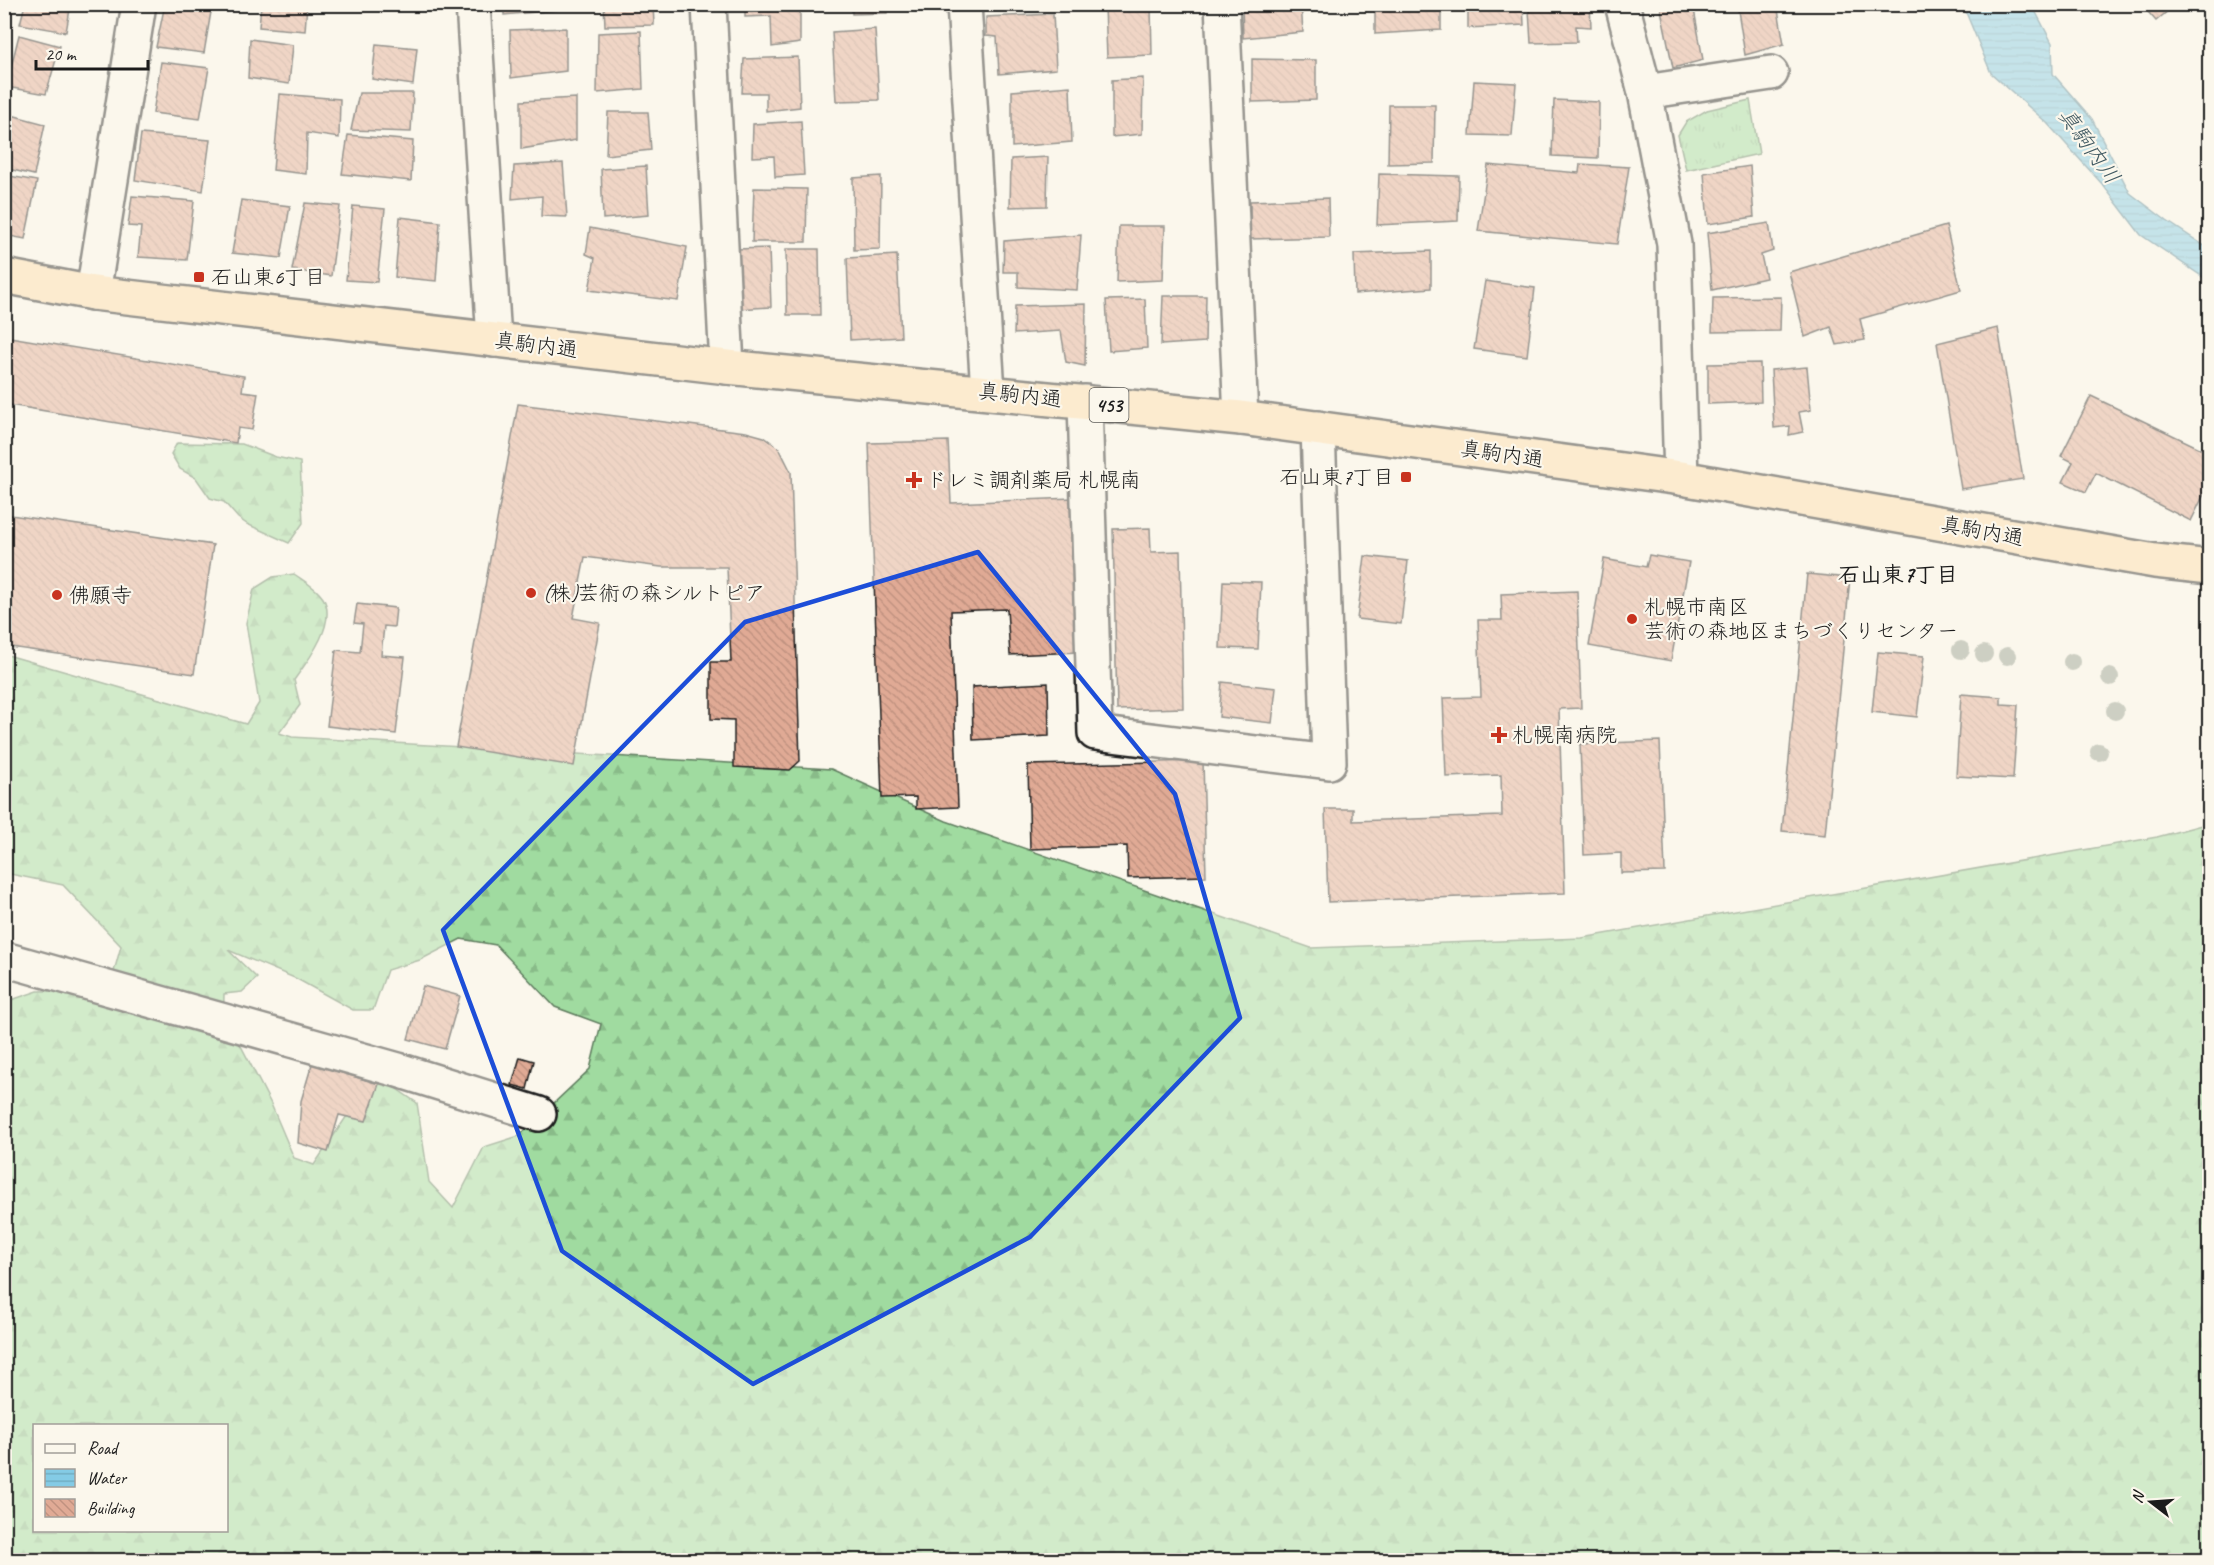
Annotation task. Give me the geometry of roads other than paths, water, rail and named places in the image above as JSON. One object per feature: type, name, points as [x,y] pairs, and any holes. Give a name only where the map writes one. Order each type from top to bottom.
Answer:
[{"type":"highway","name":"真駒内通","points":[[4,276],[93,293],[494,340],[728,367],[1241,418],[1317,428],[1681,478],[2155,561],[2210,567]]},
{"type":"street","points":[[93,293],[139,4]]},
{"type":"street","points":[[473,4],[494,340]]},
{"type":"street","points":[[709,4],[728,367]]},
{"type":"street","points":[[964,4],[988,392]]},
{"type":"street","points":[[1222,4],[1241,418]]},
{"type":"street","points":[[1622,4],[1645,92],[1674,244],[1681,478]]},
{"type":"street","points":[[1645,92],[1771,74]]},
{"type":"street","points":[[1085,402],[1095,733],[1329,762],[1317,428]]},
{"type":"street","points":[[4,959],[398,1070],[539,1114]]},
{"type":"water","name":"真駒内川","points":[[1963,5],[2032,5],[2052,43],[2053,74],[2092,119],[2130,193],[2209,249],[2209,281],[2141,235],[2103,185],[2047,123],[1991,73]]},
{"type":"place","name":"石山東6丁目","points":[[199,277]]},
{"type":"place","name":"石山東7丁目","points":[[1406,477]]},
{"type":"place","name":"ドレミ調剤薬局 札幌南","points":[[914,480]]},
{"type":"place","name":"(株)芸術の森シルトピア","points":[[531,593]]},
{"type":"place","name":"佛願寺","points":[[57,595]]},
{"type":"place","name":"札幌市南区 芸術の森地区まちづくりセンター","points":[[1632,619]]},
{"type":"place","name":"札幌南病院","points":[[1499,735]]},
{"type":"district","name":"石山東7丁目","points":[[1898,575]]}]
